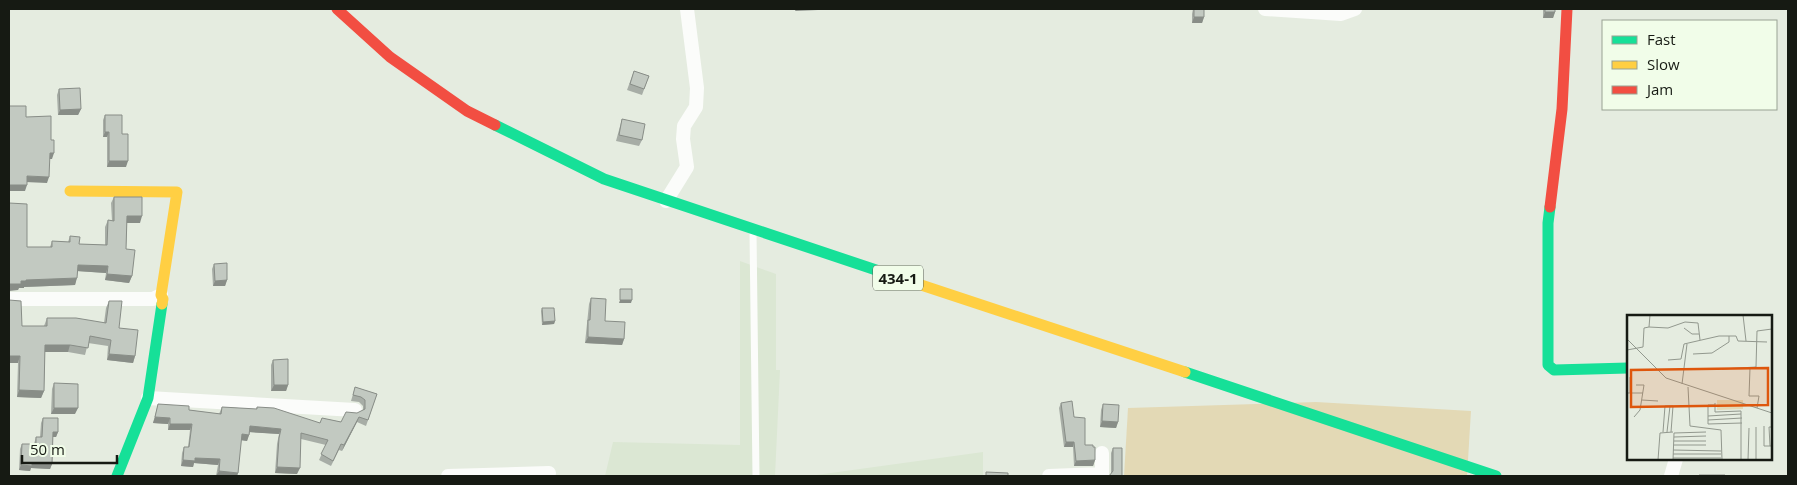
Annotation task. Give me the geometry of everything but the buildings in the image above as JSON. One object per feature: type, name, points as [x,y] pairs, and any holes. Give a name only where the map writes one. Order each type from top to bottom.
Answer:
[{"type":"main road","name":"434-1","points":[[337,9],[390,57],[467,111],[604,179],[752,230],[1496,476]]},
{"type":"main road","points":[[1568,9],[1562,109],[1548,223],[1548,366],[1554,370],[1627,368]]},
{"type":"main road","points":[[70,191],[177,192],[148,398],[117,476]]},
{"type":"street","points":[[666,201],[687,166],[683,139],[684,126],[696,107],[698,88],[687,9]]},
{"type":"street","points":[[1264,9],[1342,14],[1355,9]]},
{"type":"street","points":[[9,299],[153,299],[161,296]]},
{"type":"street","points":[[148,398],[356,410]]},
{"type":"street","points":[[1049,476],[1102,475],[1102,453]]},
{"type":"street","points":[[1671,476],[1676,460]]},
{"type":"street","points":[[448,476],[549,473],[548,476]]},
{"type":"lane","points":[[752,230],[756,476]]},
{"type":"shaded area","points":[[740,261],[776,274],[776,370],[780,370],[775,476],[605,476],[613,442],[740,445]]},
{"type":"shaded area","points":[[1316,402],[1471,411],[1467,476],[1124,476],[1128,408]]},
{"type":"shaded area","points":[[983,452],[983,476],[809,476]]},
{"type":"traffic: fast","points":[[495,125],[604,179],[903,279]]},
{"type":"traffic: fast","points":[[1550,207],[1548,223],[1548,365],[1554,370],[1627,368]]},
{"type":"traffic: fast","points":[[117,476],[148,398],[162,304]]},
{"type":"traffic: fast","points":[[1185,372],[1496,476]]},
{"type":"traffic: slow","points":[[70,191],[177,192],[161,295],[163,299],[162,304]]},
{"type":"traffic: slow","points":[[903,279],[1185,372]]},
{"type":"traffic: jam","points":[[337,9],[390,57],[467,111],[495,125]]},
{"type":"traffic: jam","points":[[1550,207],[1562,109],[1567,9]]}]
